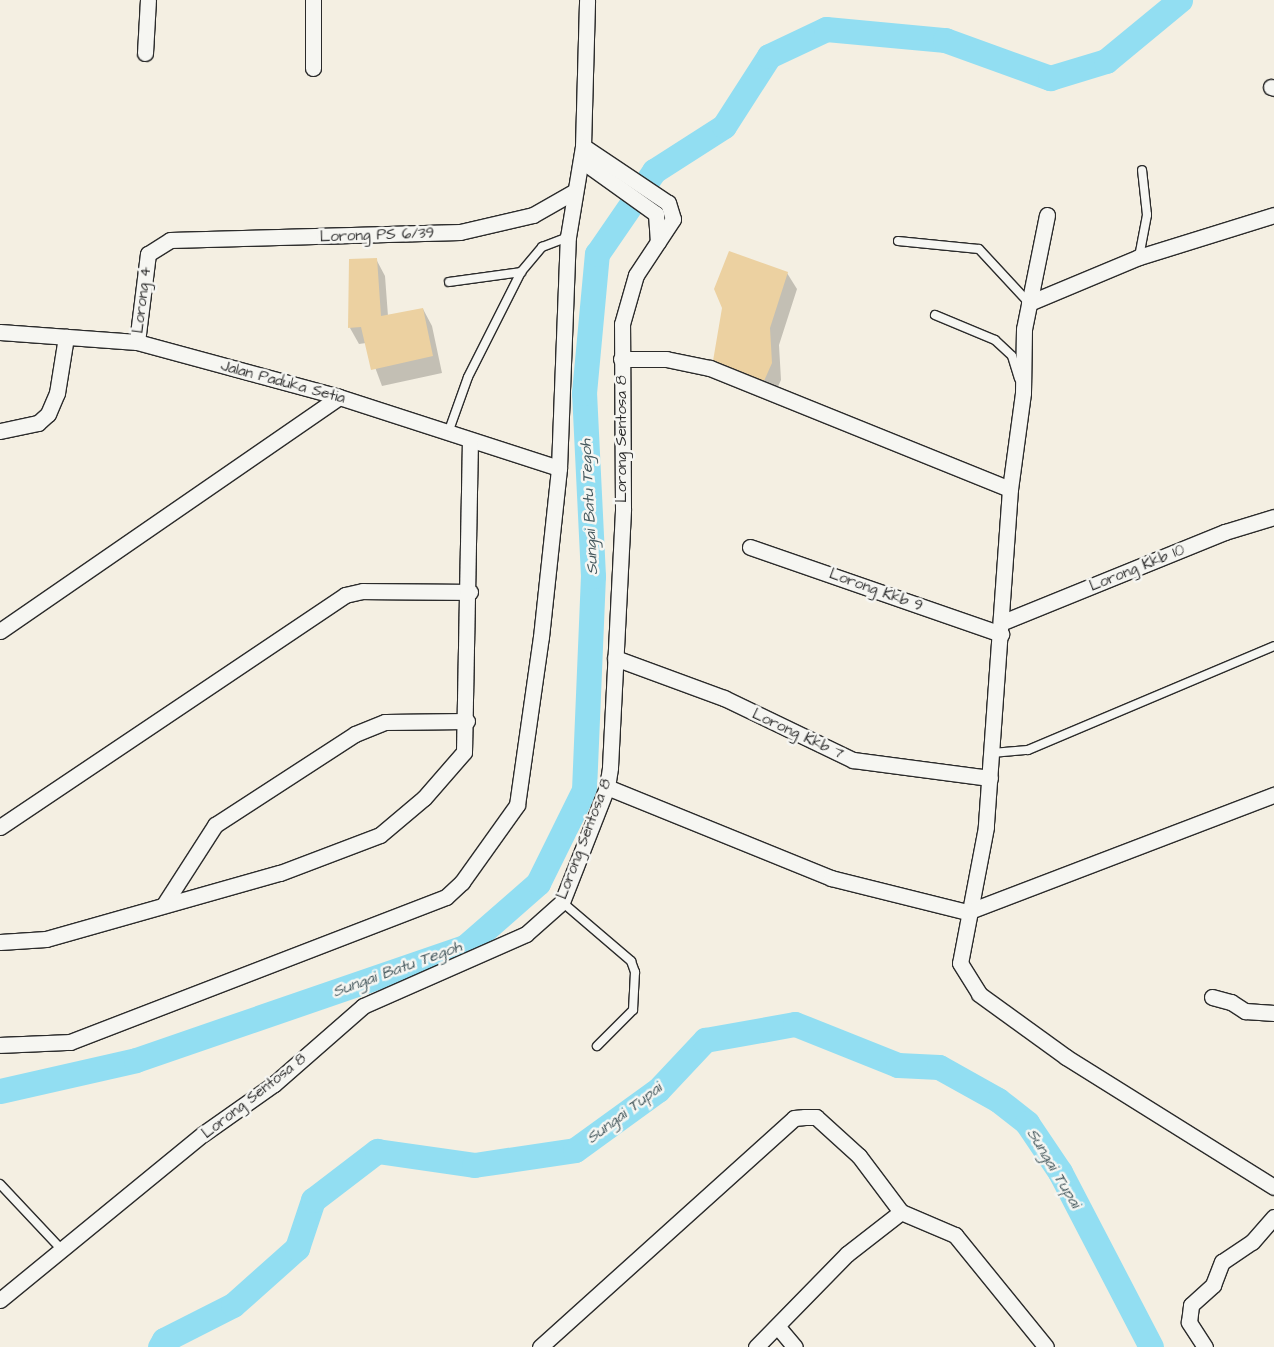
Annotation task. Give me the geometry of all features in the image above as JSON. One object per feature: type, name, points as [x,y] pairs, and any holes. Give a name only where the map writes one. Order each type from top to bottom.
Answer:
[{"type":"street","points":[[145,53],[148,0]]},
{"type":"street","points":[[313,0],[313,68]]},
{"type":"street","points":[[0,1045],[70,1042],[359,933],[446,897],[462,882],[517,805],[542,637],[559,468],[568,237],[582,153],[587,0]]},
{"type":"street","points":[[582,153],[609,182],[656,214],[658,242]]},
{"type":"street","name":"Lorong Sentosa 8","points":[[0,1300],[203,1134],[274,1084],[363,1006],[526,934],[562,902],[606,787],[623,508],[621,359],[628,292],[673,219],[668,203],[616,168],[582,153]]},
{"type":"street","name":"Lorong PS 6/39","points":[[170,240],[460,232],[533,215],[575,191]]},
{"type":"street","points":[[1047,215],[1029,302],[1023,392],[1010,490],[1002,628],[990,778],[979,878],[966,912],[960,963],[979,994],[1066,1057],[1274,1187]]},
{"type":"street","points":[[1029,302],[1139,257],[1274,215]]},
{"type":"street","name":"Lorong 4","points":[[136,342],[148,254],[170,240]]},
{"type":"street","name":"Jalan Paduka Setia","points":[[0,332],[136,342],[339,397],[470,442],[559,468]]},
{"type":"street","points":[[0,431],[38,423],[48,414],[57,393],[66,337]]},
{"type":"street","points":[[621,359],[666,359],[710,368],[1010,490]]},
{"type":"street","points":[[0,630],[339,397]]},
{"type":"street","points":[[0,942],[46,939],[165,903],[280,873],[380,834],[424,798],[464,752],[467,721],[470,592],[470,442]]},
{"type":"street","name":"Lorong Kkb 10","points":[[1002,628],[1224,532],[1273,520]]},
{"type":"street","name":"Lorong Kkb 9","points":[[750,546],[1002,628]]},
{"type":"street","points":[[0,827],[345,595],[363,591],[470,592]]},
{"type":"street","name":"Lorong Kkb 7","points":[[615,658],[724,698],[844,757],[990,778]]},
{"type":"street","points":[[165,903],[215,825],[355,734],[385,722],[467,721]]},
{"type":"street","points":[[606,787],[831,878],[966,912],[1274,795]]},
{"type":"street","points":[[1212,997],[1231,1002],[1245,1011],[1274,1014]]},
{"type":"street","points":[[540,1347],[794,1118],[816,1117],[859,1156],[900,1212],[955,1235],[1046,1347]]},
{"type":"street","points":[[756,1347],[778,1327],[846,1254],[900,1212]]},
{"type":"street","points":[[1205,1347],[1189,1322],[1191,1305],[1213,1285],[1222,1262],[1252,1242],[1274,1217]]},
{"type":"street","points":[[778,1327],[794,1347]]},
{"type":"lane","points":[[1139,257],[1147,215],[1142,170]]},
{"type":"lane","points":[[448,433],[468,377],[522,272],[542,246],[568,237]]},
{"type":"lane","points":[[898,241],[979,249],[1029,302]]},
{"type":"lane","points":[[449,282],[522,272]]},
{"type":"lane","points":[[935,315],[995,340],[1012,356],[1023,392]]},
{"type":"lane","points":[[992,753],[1028,750],[1274,646]]},
{"type":"lane","points":[[562,902],[631,960],[636,972],[633,1010],[597,1046]]},
{"type":"lane","points":[[0,1184],[62,1250]]},
{"type":"building","points":[[729,251],[788,272],[770,328],[772,363],[764,381],[713,361],[722,308],[714,289]]},
{"type":"building","points":[[377,258],[381,316],[423,308],[433,356],[371,370],[361,327],[348,328],[349,259]]},
{"type":"waterway","name":"Sungai Batu Tegoh","points":[[0,1091],[136,1060],[465,947],[538,883],[584,790],[593,576],[584,393],[597,254],[654,171],[724,126],[769,56],[826,29],[945,40],[1050,78],[1106,61],[1180,0]]},
{"type":"waterway","name":"Sungai Tupai","points":[[160,1347],[164,1340],[233,1305],[297,1248],[313,1200],[377,1151],[474,1165],[575,1150],[658,1090],[705,1040],[795,1024],[898,1065],[939,1067],[998,1100],[1027,1123],[1060,1172],[1151,1347]]}]
